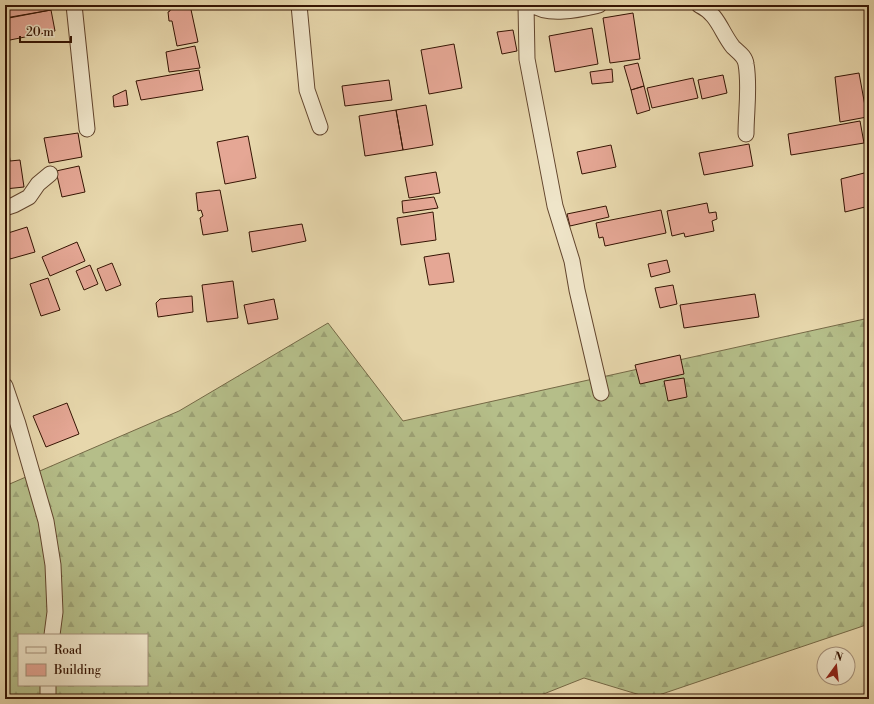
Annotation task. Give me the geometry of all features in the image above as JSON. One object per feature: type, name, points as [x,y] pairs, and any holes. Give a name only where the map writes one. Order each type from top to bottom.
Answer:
[{"type":"street","points":[[74,5],[87,129]]},
{"type":"street","points":[[299,5],[307,90],[320,127]]},
{"type":"street","points":[[526,5],[527,59],[553,198],[572,261],[577,290],[601,393]]},
{"type":"street","points":[[533,5],[537,8],[552,12],[599,5]]},
{"type":"street","points":[[699,5],[711,13],[719,22],[733,47],[742,55],[746,62],[746,134]]},
{"type":"street","points":[[5,208],[29,197],[38,184],[50,174]]},
{"type":"street","points":[[5,386],[18,424],[46,521],[54,564],[54,612],[52,634]]},
{"type":"street","points":[[48,686],[48,699]]},
{"type":"green space","points":[[869,318],[869,624],[650,698],[584,678],[531,699],[5,699],[5,486],[179,411],[328,323],[403,421]]},
{"type":"building","points":[[6,5],[51,5],[51,10],[9,18]]},
{"type":"building","points":[[190,5],[198,42],[177,46],[172,21],[169,21],[168,12],[170,11],[170,6]]},
{"type":"building","points":[[51,10],[55,31],[5,41],[5,18]]},
{"type":"building","points":[[633,13],[640,59],[610,63],[603,18]]},
{"type":"building","points":[[592,28],[598,64],[555,72],[549,36]]},
{"type":"building","points":[[513,30],[517,51],[502,54],[497,32]]},
{"type":"building","points":[[454,44],[462,88],[429,94],[421,50]]},
{"type":"building","points":[[195,46],[200,68],[169,72],[166,52]]},
{"type":"building","points":[[638,63],[644,86],[631,90],[624,66]]},
{"type":"building","points":[[612,69],[613,82],[592,84],[590,72]]},
{"type":"building","points":[[199,70],[203,90],[141,100],[136,81]]},
{"type":"building","points":[[859,73],[867,117],[840,122],[835,77]]},
{"type":"building","points":[[723,75],[727,93],[702,99],[698,80]]},
{"type":"building","points":[[693,78],[698,98],[652,108],[647,88]]},
{"type":"building","points":[[389,80],[392,100],[345,106],[342,86]]},
{"type":"building","points":[[644,86],[650,110],[637,114],[631,90]]},
{"type":"building","points":[[869,88],[869,102],[868,102],[866,89]]},
{"type":"building","points":[[126,90],[128,105],[114,107],[113,96]]},
{"type":"building","points":[[426,105],[433,145],[403,150],[396,110]]},
{"type":"building","points":[[396,110],[403,150],[365,156],[359,116]]},
{"type":"building","points":[[860,121],[864,143],[791,155],[788,134]]},
{"type":"building","points":[[78,133],[82,157],[49,163],[44,138]]},
{"type":"building","points":[[248,136],[256,178],[225,184],[217,142]]},
{"type":"building","points":[[749,144],[753,166],[704,175],[699,153]]},
{"type":"building","points":[[611,145],[616,167],[582,174],[577,152]]},
{"type":"building","points":[[9,153],[10,161],[20,160],[24,187],[5,189],[5,154]]},
{"type":"building","points":[[79,166],[85,192],[62,197],[56,171]]},
{"type":"building","points":[[436,172],[440,193],[409,198],[405,177]]},
{"type":"building","points":[[868,172],[869,206],[845,212],[841,179]]},
{"type":"building","points":[[220,190],[228,231],[203,235],[200,218],[203,216],[201,210],[198,211],[196,193]]},
{"type":"building","points":[[434,197],[438,208],[403,213],[402,201]]},
{"type":"building","points":[[707,203],[709,213],[716,212],[717,219],[712,221],[714,231],[685,237],[684,233],[672,236],[667,211]]},
{"type":"building","points":[[606,206],[609,217],[570,226],[567,214]]},
{"type":"building","points":[[661,210],[666,233],[605,246],[603,237],[599,238],[596,223]]},
{"type":"building","points":[[433,212],[436,240],[401,245],[397,218]]},
{"type":"building","points":[[302,224],[306,241],[252,252],[249,232]]},
{"type":"building","points":[[27,227],[35,252],[10,259],[5,241],[5,234]]},
{"type":"building","points":[[77,242],[85,261],[50,276],[42,257]]},
{"type":"building","points":[[449,253],[454,282],[429,285],[424,257]]},
{"type":"building","points":[[667,260],[670,272],[651,277],[648,264]]},
{"type":"building","points":[[112,263],[121,285],[106,291],[97,269]]},
{"type":"building","points":[[90,265],[98,284],[84,290],[76,271]]},
{"type":"building","points":[[48,278],[60,310],[41,316],[30,284]]},
{"type":"building","points":[[233,281],[238,318],[207,322],[202,285]]},
{"type":"building","points":[[673,285],[677,304],[660,308],[655,288]]},
{"type":"building","points":[[755,294],[759,317],[684,328],[680,305]]},
{"type":"building","points":[[192,296],[193,312],[158,317],[156,303],[160,299]]},
{"type":"building","points":[[274,299],[278,319],[248,324],[244,305]]},
{"type":"building","points":[[680,355],[684,374],[640,384],[635,365]]},
{"type":"building","points":[[684,378],[687,397],[668,401],[664,381]]},
{"type":"building","points":[[67,403],[79,434],[46,447],[33,416]]}]
